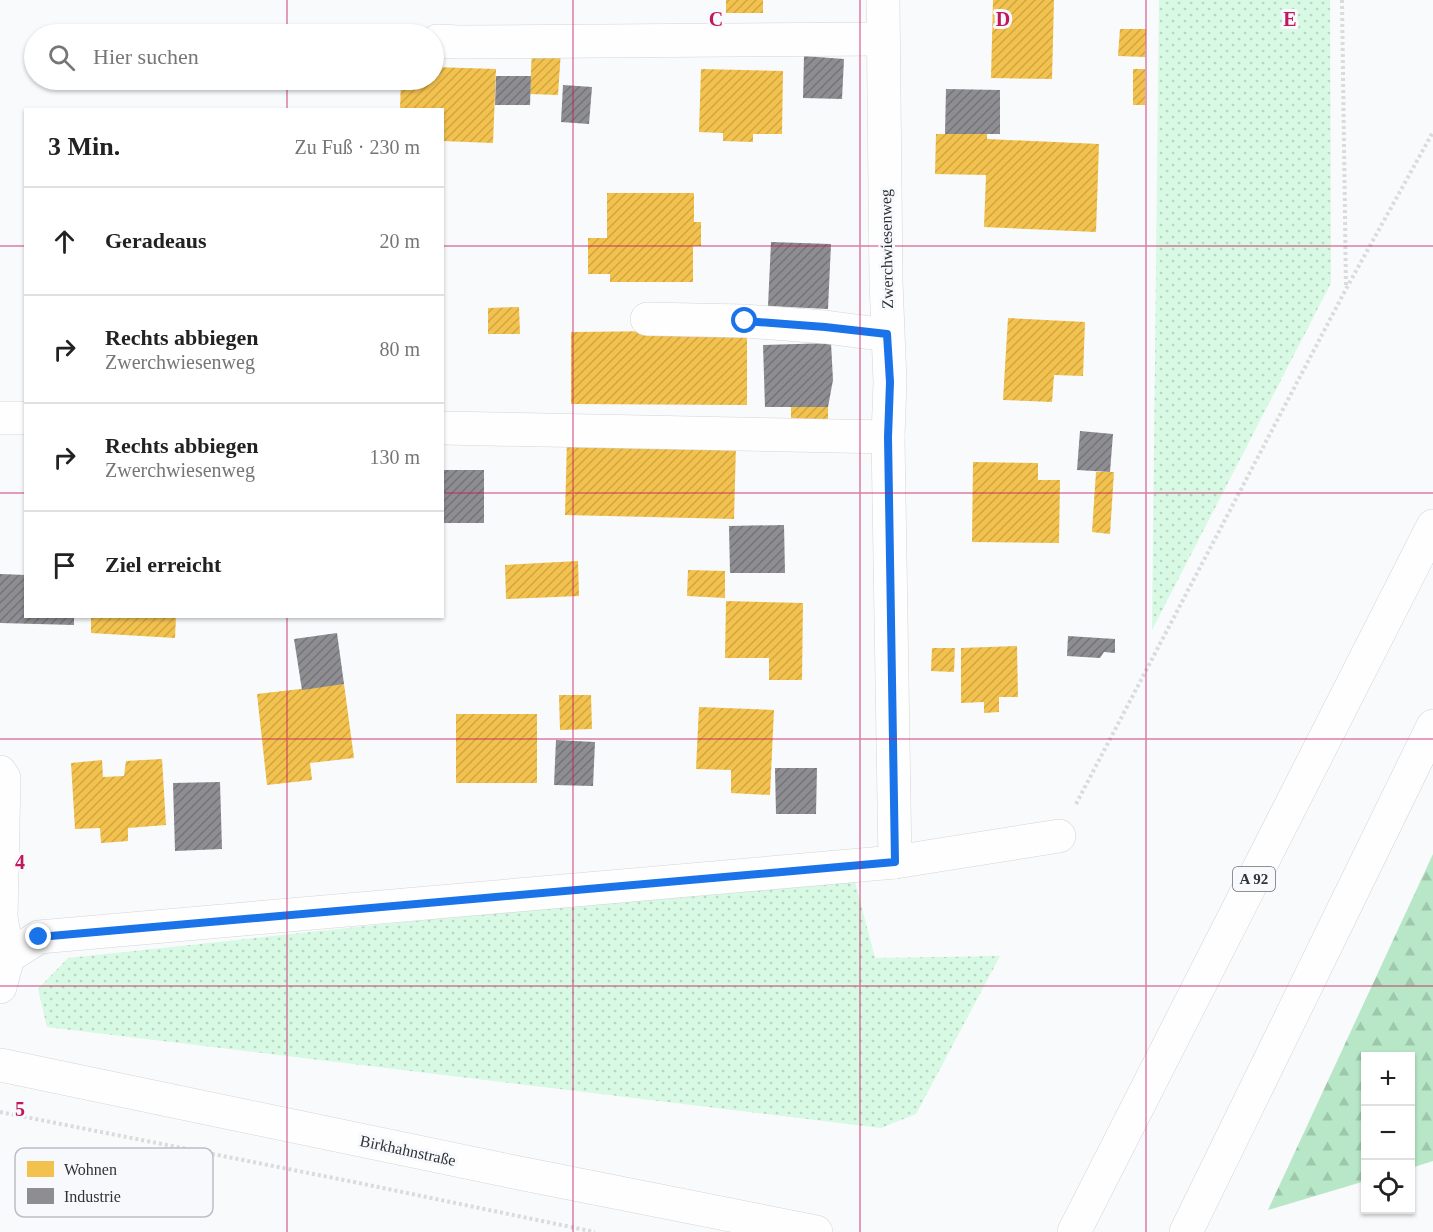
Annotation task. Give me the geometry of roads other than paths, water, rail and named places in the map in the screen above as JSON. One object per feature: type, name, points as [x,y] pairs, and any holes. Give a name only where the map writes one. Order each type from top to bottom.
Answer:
[{"type":"main road","name":"Zwerchwiesenweg","points":[[883,0],[895,862]]},
{"type":"main road","points":[[444,41],[883,39]]},
{"type":"main road","points":[[647,319],[745,321],[887,334]]},
{"type":"main road","points":[[0,418],[24,418]]},
{"type":"main road","points":[[444,428],[888,437]]},
{"type":"main road","name":"A 92","points":[[1074,1232],[1433,526]]},
{"type":"main road","points":[[1186,1232],[1433,726]]},
{"type":"main road","points":[[0,772],[4,778],[1,917],[3,967]]},
{"type":"main road","points":[[3,967],[39,937],[895,862],[1059,836]]},
{"type":"main road","name":"Birkhahnstraße","points":[[0,1065],[816,1232]]}]
